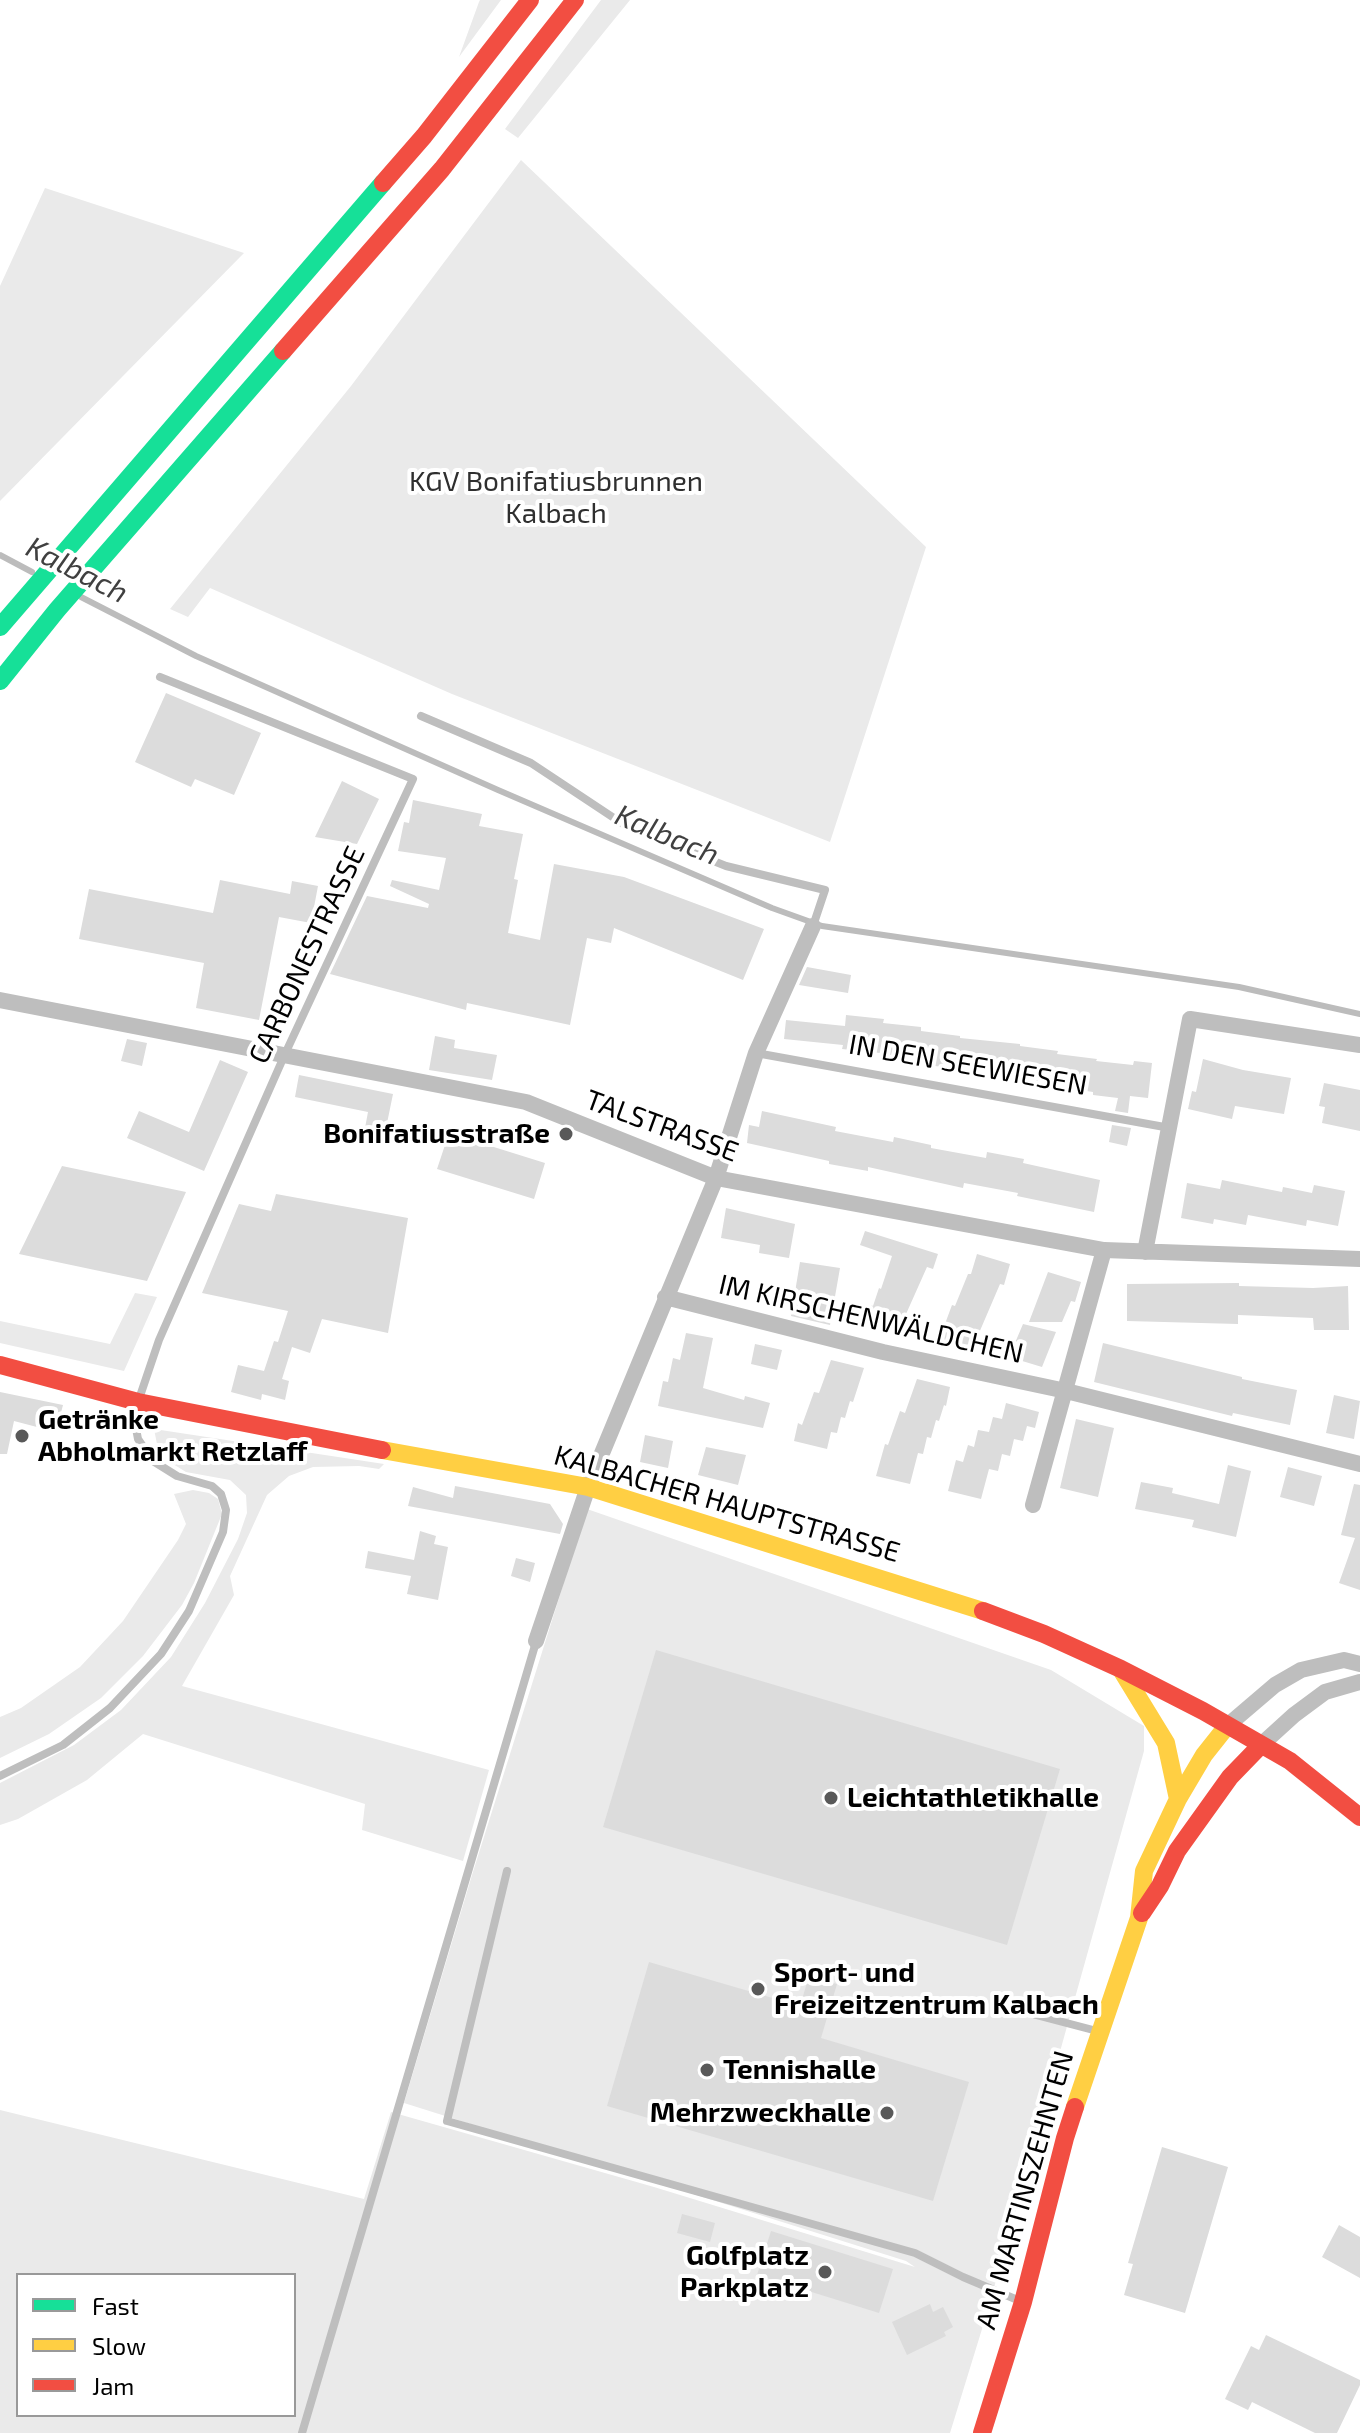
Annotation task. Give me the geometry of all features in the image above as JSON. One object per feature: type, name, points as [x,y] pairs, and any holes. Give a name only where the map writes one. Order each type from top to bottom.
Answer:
[{"type":"main road","points":[[0,627],[357,215],[460,93],[530,0]]},
{"type":"main road","points":[[0,681],[57,610],[442,169],[575,0]]},
{"type":"main road","name":"KALBACHER HAUPTSTRASSE","points":[[0,1365],[138,1402],[248,1425],[588,1487],[947,1598],[1044,1634],[1203,1711],[1290,1761],[1360,1817]]},
{"type":"main road","points":[[1121,1669],[1166,1743],[1178,1799]]},
{"type":"main road","name":"AM MARTINSZEHNTEN","points":[[1139,1918],[1144,1871],[1178,1799],[1204,1755],[1227,1726]]},
{"type":"main road","name":"AM MARTINSZEHNTEN","points":[[982,2433],[1023,2302],[1065,2138],[1139,1918],[1186,1838],[1230,1777],[1261,1745]]},
{"type":"street","points":[[536,1641],[588,1487],[716,1178],[756,1053],[813,926]]},
{"type":"street","name":"TALSTRASSE","points":[[0,1000],[526,1102],[716,1178],[1104,1250],[1360,1259]]},
{"type":"street","points":[[1145,1252],[1190,1019],[1360,1045]]},
{"type":"street","points":[[1033,1505],[1104,1250]]},
{"type":"street","name":"IM KIRSCHENWÄLDCHEN","points":[[665,1297],[883,1352],[1066,1391],[1360,1464]]},
{"type":"street","points":[[1227,1726],[1275,1685],[1301,1670],[1344,1660],[1360,1664]]},
{"type":"street","points":[[1261,1745],[1325,1692],[1360,1682]]},
{"type":"lane","name":"CARBONESTRASSE","points":[[138,1402],[159,1340],[285,1054],[413,779],[160,677]]},
{"type":"lane","points":[[421,716],[531,763],[626,826],[726,866],[825,890],[813,926]]},
{"type":"lane","name":"IN DEN SEEWIESEN","points":[[756,1053],[1171,1128]]},
{"type":"lane","points":[[0,1776],[63,1745],[110,1708],[161,1654],[189,1611],[223,1532],[226,1510],[221,1494],[212,1486],[177,1476],[153,1461],[138,1439],[134,1418],[138,1402]]},
{"type":"lane","points":[[302,2433],[536,1641]]},
{"type":"lane","points":[[507,1871],[447,2121],[915,2253],[1023,2302]]},
{"type":"lane","points":[[1036,2015],[1100,2032]]},
{"type":"green space","points":[[501,0],[459,57],[479,2]]},
{"type":"green space","points":[[601,0],[630,0],[518,138],[505,129]]},
{"type":"green space","name":"KGV Bonifatiusbrunnen Kalbach","points":[[521,160],[926,547],[830,842],[452,694],[210,588],[188,617],[170,609],[351,386]]},
{"type":"green space","points":[[45,188],[244,253],[0,501],[0,286]]},
{"type":"green space","points":[[135,1293],[157,1297],[124,1371],[0,1343],[0,1321],[110,1344]]},
{"type":"green space","points":[[154,1429],[384,1464],[379,1469],[313,1467],[289,1476],[267,1495],[230,1576],[234,1595],[182,1686],[489,1770],[463,1861],[362,1830],[365,1804],[143,1734],[87,1780],[18,1819],[0,1825],[0,1783],[74,1745],[121,1710],[171,1657],[205,1603],[238,1539],[247,1513],[246,1495],[230,1480],[186,1472],[165,1459]]},
{"type":"green space","points":[[193,1490],[209,1493],[218,1499],[222,1514],[182,1605],[143,1656],[101,1698],[49,1734],[0,1758],[0,1717],[21,1708],[80,1667],[123,1621],[186,1524],[174,1494]]},
{"type":"green space","name":"Sport- und Freizeitzentrum Kalbach","points":[[587,1509],[1051,1670],[1144,1726],[1144,1751],[990,2303],[950,2433],[0,2433],[0,2110],[364,2199],[391,2112],[654,2187],[915,2267],[906,2261],[404,2103]]},
{"type":"building","points":[[166,693],[261,733],[234,795],[195,779],[191,787],[135,762]]},
{"type":"building","points":[[342,781],[379,799],[357,844],[315,837]]},
{"type":"building","points":[[413,800],[482,814],[479,826],[523,834],[508,933],[540,940],[554,864],[624,877],[764,929],[743,980],[614,928],[611,943],[587,938],[570,1025],[467,1003],[466,1010],[330,974],[367,896],[428,908],[429,904],[390,886],[392,880],[439,890],[446,858],[398,851],[404,822],[409,823]]},
{"type":"building","points":[[220,880],[290,894],[292,881],[318,886],[311,923],[279,917],[259,1020],[196,1008],[204,963],[79,939],[89,889],[213,913]]},
{"type":"building","points":[[807,967],[851,975],[848,993],[799,985]]},
{"type":"building","points":[[846,1015],[884,1019],[883,1023],[921,1027],[921,1031],[960,1038],[1020,1044],[1096,1061],[1133,1065],[1134,1061],[1152,1063],[1148,1098],[1130,1096],[1128,1113],[1115,1111],[1118,1098],[1093,1095],[1093,1092],[979,1074],[979,1071],[917,1064],[918,1061],[880,1056],[880,1053],[842,1049],[843,1045],[784,1039],[786,1020],[845,1026]]},
{"type":"building","points":[[435,1036],[455,1040],[454,1048],[497,1055],[492,1080],[429,1070]]},
{"type":"building","points":[[127,1039],[147,1043],[142,1066],[121,1061]]},
{"type":"building","points":[[1203,1059],[1291,1078],[1284,1114],[1235,1106],[1232,1119],[1188,1109],[1192,1091],[1196,1092]]},
{"type":"building","points":[[220,1060],[248,1072],[204,1171],[127,1138],[139,1111],[189,1132]]},
{"type":"building","points":[[299,1075],[393,1094],[385,1133],[365,1128],[368,1112],[295,1097]]},
{"type":"building","points":[[1324,1083],[1360,1090],[1360,1131],[1322,1123],[1325,1107],[1319,1106]]},
{"type":"building","points":[[762,1111],[836,1127],[835,1131],[893,1142],[894,1137],[931,1145],[931,1148],[986,1158],[987,1152],[1024,1159],[1023,1163],[1100,1180],[1094,1212],[964,1183],[963,1188],[868,1167],[868,1171],[829,1164],[829,1161],[747,1143],[749,1125],[759,1127]]},
{"type":"building","points":[[1112,1125],[1131,1128],[1127,1146],[1109,1142]]},
{"type":"building","points":[[449,1133],[545,1163],[534,1199],[437,1169]]},
{"type":"building","points":[[62,1166],[186,1192],[147,1281],[19,1254]]},
{"type":"building","points":[[1222,1180],[1282,1192],[1283,1187],[1312,1193],[1314,1185],[1345,1191],[1338,1226],[1307,1220],[1306,1226],[1248,1215],[1246,1225],[1214,1219],[1213,1224],[1181,1218],[1187,1183],[1220,1189]]},
{"type":"building","points":[[276,1194],[408,1218],[388,1333],[322,1319],[310,1353],[292,1347],[282,1379],[289,1381],[285,1400],[262,1394],[261,1400],[231,1392],[238,1365],[264,1371],[288,1311],[202,1293],[239,1204],[271,1211]]},
{"type":"building","points":[[726,1208],[795,1224],[789,1258],[759,1253],[760,1245],[721,1238]]},
{"type":"building","points":[[865,1231],[938,1254],[933,1269],[927,1267],[898,1332],[865,1322],[892,1256],[860,1245]]},
{"type":"building","points":[[977,1254],[1010,1264],[1004,1285],[1000,1284],[971,1350],[939,1340],[952,1305],[955,1306],[968,1274],[971,1274]]},
{"type":"building","points":[[800,1262],[840,1268],[830,1325],[791,1316]]},
{"type":"building","points":[[1048,1272],[1081,1282],[1075,1302],[1071,1301],[1062,1322],[1029,1322]]},
{"type":"building","points":[[1239,1283],[1239,1286],[1348,1286],[1349,1330],[1314,1330],[1313,1318],[1238,1315],[1238,1324],[1127,1321],[1127,1284]]},
{"type":"building","points":[[1023,1324],[1056,1332],[1042,1367],[1009,1357]]},
{"type":"building","points":[[686,1333],[713,1338],[703,1388],[744,1400],[745,1396],[770,1403],[763,1428],[658,1406],[663,1381],[668,1382],[673,1358],[680,1360]]},
{"type":"building","points":[[1103,1343],[1297,1390],[1290,1425],[1233,1413],[1232,1416],[1094,1382]]},
{"type":"building","points":[[755,1344],[782,1350],[777,1370],[751,1364]]},
{"type":"building","points":[[831,1360],[864,1368],[853,1402],[850,1401],[845,1418],[841,1417],[837,1433],[831,1432],[827,1449],[794,1441],[798,1423],[802,1425],[814,1392],[819,1393]]},
{"type":"building","points":[[917,1379],[950,1387],[946,1406],[939,1421],[936,1420],[931,1438],[927,1437],[923,1454],[918,1453],[910,1484],[876,1476],[885,1444],[888,1445],[900,1411],[905,1413]]},
{"type":"building","points":[[0,1392],[63,1405],[56,1432],[14,1421],[7,1454],[0,1454]]},
{"type":"building","points":[[1334,1395],[1360,1401],[1354,1439],[1326,1433]]},
{"type":"building","points":[[1006,1403],[1039,1412],[1035,1428],[1027,1426],[1023,1441],[1014,1439],[1010,1456],[1002,1454],[998,1471],[989,1469],[981,1499],[948,1491],[956,1460],[963,1462],[968,1445],[974,1447],[978,1430],[989,1432],[993,1417],[1002,1419]]},
{"type":"building","points":[[1076,1419],[1114,1428],[1098,1497],[1060,1488]]},
{"type":"building","points":[[645,1435],[673,1441],[668,1468],[640,1462]]},
{"type":"building","points":[[706,1447],[746,1455],[738,1485],[698,1475]]},
{"type":"building","points":[[1228,1465],[1251,1471],[1236,1537],[1192,1527],[1194,1520],[1135,1509],[1141,1482],[1173,1488],[1172,1493],[1219,1504]]},
{"type":"building","points":[[1288,1467],[1322,1476],[1314,1506],[1280,1497]]},
{"type":"building","points":[[1354,1484],[1360,1485],[1360,1590],[1339,1583],[1355,1538],[1341,1535]]},
{"type":"building","points":[[455,1486],[550,1504],[563,1524],[560,1534],[408,1506],[413,1487],[453,1498]]},
{"type":"building","points":[[420,1531],[436,1536],[434,1544],[448,1547],[438,1600],[407,1594],[411,1576],[365,1568],[368,1551],[414,1560]]},
{"type":"building","points":[[516,1558],[535,1563],[530,1582],[511,1576]]},
{"type":"building","name":"Leichtathletikhalle","points":[[656,1650],[1060,1769],[1007,1945],[603,1827]]},
{"type":"building","points":[[649,1962],[800,2006],[809,1976],[837,1984],[821,2038],[969,2082],[933,2201],[607,2106]]},
{"type":"building","points":[[1162,2147],[1228,2167],[1185,2313],[1124,2295],[1133,2264],[1128,2263]]},
{"type":"building","points":[[682,2214],[715,2223],[710,2242],[677,2233]]},
{"type":"building","points":[[1339,2225],[1360,2237],[1360,2278],[1322,2257]]},
{"type":"building","name":"Golfplatz Parkplatz","points":[[771,2231],[893,2269],[879,2313],[757,2275]]},
{"type":"building","points":[[930,2304],[933,2312],[943,2307],[953,2327],[944,2332],[946,2336],[907,2355],[892,2322]]},
{"type":"building","points":[[1266,2335],[1360,2380],[1337,2433],[1315,2433],[1252,2402],[1248,2410],[1225,2399],[1251,2346],[1259,2350]]},
{"type":"waterway","name":"Kalbach","points":[[0,555],[32,572]]},
{"type":"waterway","name":"Kalbach","points":[[81,597],[196,656],[498,790],[772,908],[822,926],[1239,987],[1360,1014]]},
{"type":"traffic: fast","points":[[0,627],[383,183]]},
{"type":"traffic: fast","points":[[0,681],[57,610],[283,351]]},
{"type":"traffic: slow","points":[[382,1450],[588,1487],[983,1611]]},
{"type":"traffic: slow","points":[[1122,1671],[1166,1743],[1178,1799]]},
{"type":"traffic: slow","points":[[1075,2107],[1139,1918],[1144,1871],[1178,1799],[1204,1755],[1227,1726]]},
{"type":"traffic: jam","points":[[383,183],[424,136],[530,0]]},
{"type":"traffic: jam","points":[[283,351],[442,169],[575,0]]},
{"type":"traffic: jam","points":[[0,1365],[138,1402],[382,1450]]},
{"type":"traffic: jam","points":[[983,1611],[1044,1634],[1203,1711],[1290,1761],[1360,1817]]},
{"type":"traffic: jam","points":[[1142,1913],[1160,1886],[1177,1851],[1230,1777],[1261,1745]]},
{"type":"traffic: jam","points":[[982,2433],[1023,2302],[1075,2107]]},
{"type":"place","name":"Bonifatiusstraße","points":[[566,1134]]},
{"type":"place","name":"Getränke Abholmarkt Retzlaff","points":[[22,1436]]},
{"type":"place","name":"Leichtathletikhalle","points":[[831,1798]]},
{"type":"place","name":"Sport- und Freizeitzentrum Kalbach","points":[[758,1989]]},
{"type":"place","name":"Tennishalle","points":[[707,2070]]},
{"type":"place","name":"Mehrzweckhalle","points":[[887,2113]]},
{"type":"place","name":"Golfplatz Parkplatz","points":[[825,2272]]}]
